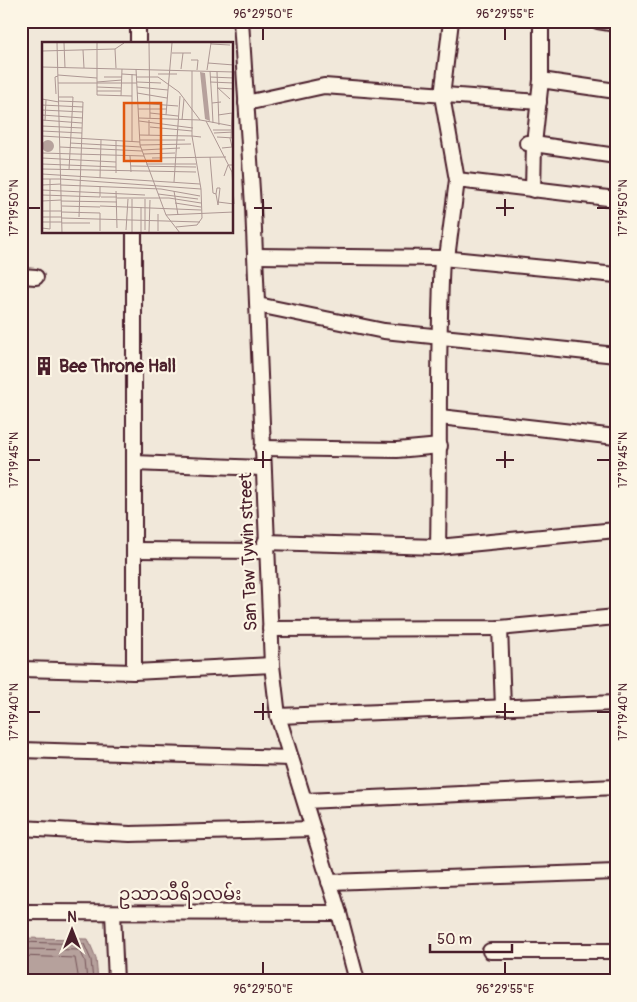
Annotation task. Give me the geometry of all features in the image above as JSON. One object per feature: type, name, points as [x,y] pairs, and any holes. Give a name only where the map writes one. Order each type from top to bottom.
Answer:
[{"type":"street","points":[[138,21],[138,42]]},
{"type":"street","name":"San Taw Tywin street","points":[[241,21],[258,305],[270,629],[278,716],[339,913],[357,981]]},
{"type":"street","points":[[438,547],[440,417],[438,335],[444,258],[457,180],[442,96],[451,21]]},
{"type":"street","points":[[533,190],[530,144],[541,80],[541,21]]},
{"type":"street","points":[[598,21],[616,24]]},
{"type":"street","points":[[541,80],[616,90]]},
{"type":"street","points":[[246,103],[324,86],[538,102]]},
{"type":"street","points":[[530,144],[616,156]]},
{"type":"street","points":[[457,180],[616,199]]},
{"type":"street","points":[[134,234],[134,672]]},
{"type":"street","points":[[255,256],[444,258],[616,275]]},
{"type":"street","points":[[21,276],[36,276]]},
{"type":"street","points":[[258,305],[384,331],[438,335],[616,355]]},
{"type":"street","points":[[440,417],[616,438]]},
{"type":"street","points":[[262,448],[397,450],[440,446]]},
{"type":"street","points":[[134,463],[263,468]]},
{"type":"street","points":[[134,550],[266,547],[438,547],[616,530]]},
{"type":"street","points":[[270,629],[500,628],[616,617]]},
{"type":"street","points":[[500,628],[504,707]]},
{"type":"street","points":[[21,669],[134,672],[272,665]]},
{"type":"street","points":[[278,716],[616,703]]},
{"type":"street","points":[[21,750],[291,758]]},
{"type":"street","points":[[305,801],[616,787]]},
{"type":"street","points":[[21,828],[130,834],[313,829]]},
{"type":"street","points":[[329,882],[616,872]]},
{"type":"street","name":"ဥသာသီရိ၁လမ်း","points":[[21,912],[339,913]]},
{"type":"street","points":[[112,913],[116,981]]},
{"type":"street","points":[[490,951],[616,951]]},
{"type":"water","points":[[21,938],[88,939],[96,958],[98,981],[21,981]]},
{"type":"place","name":"Bee Throne Hall","points":[[44,366]]}]
